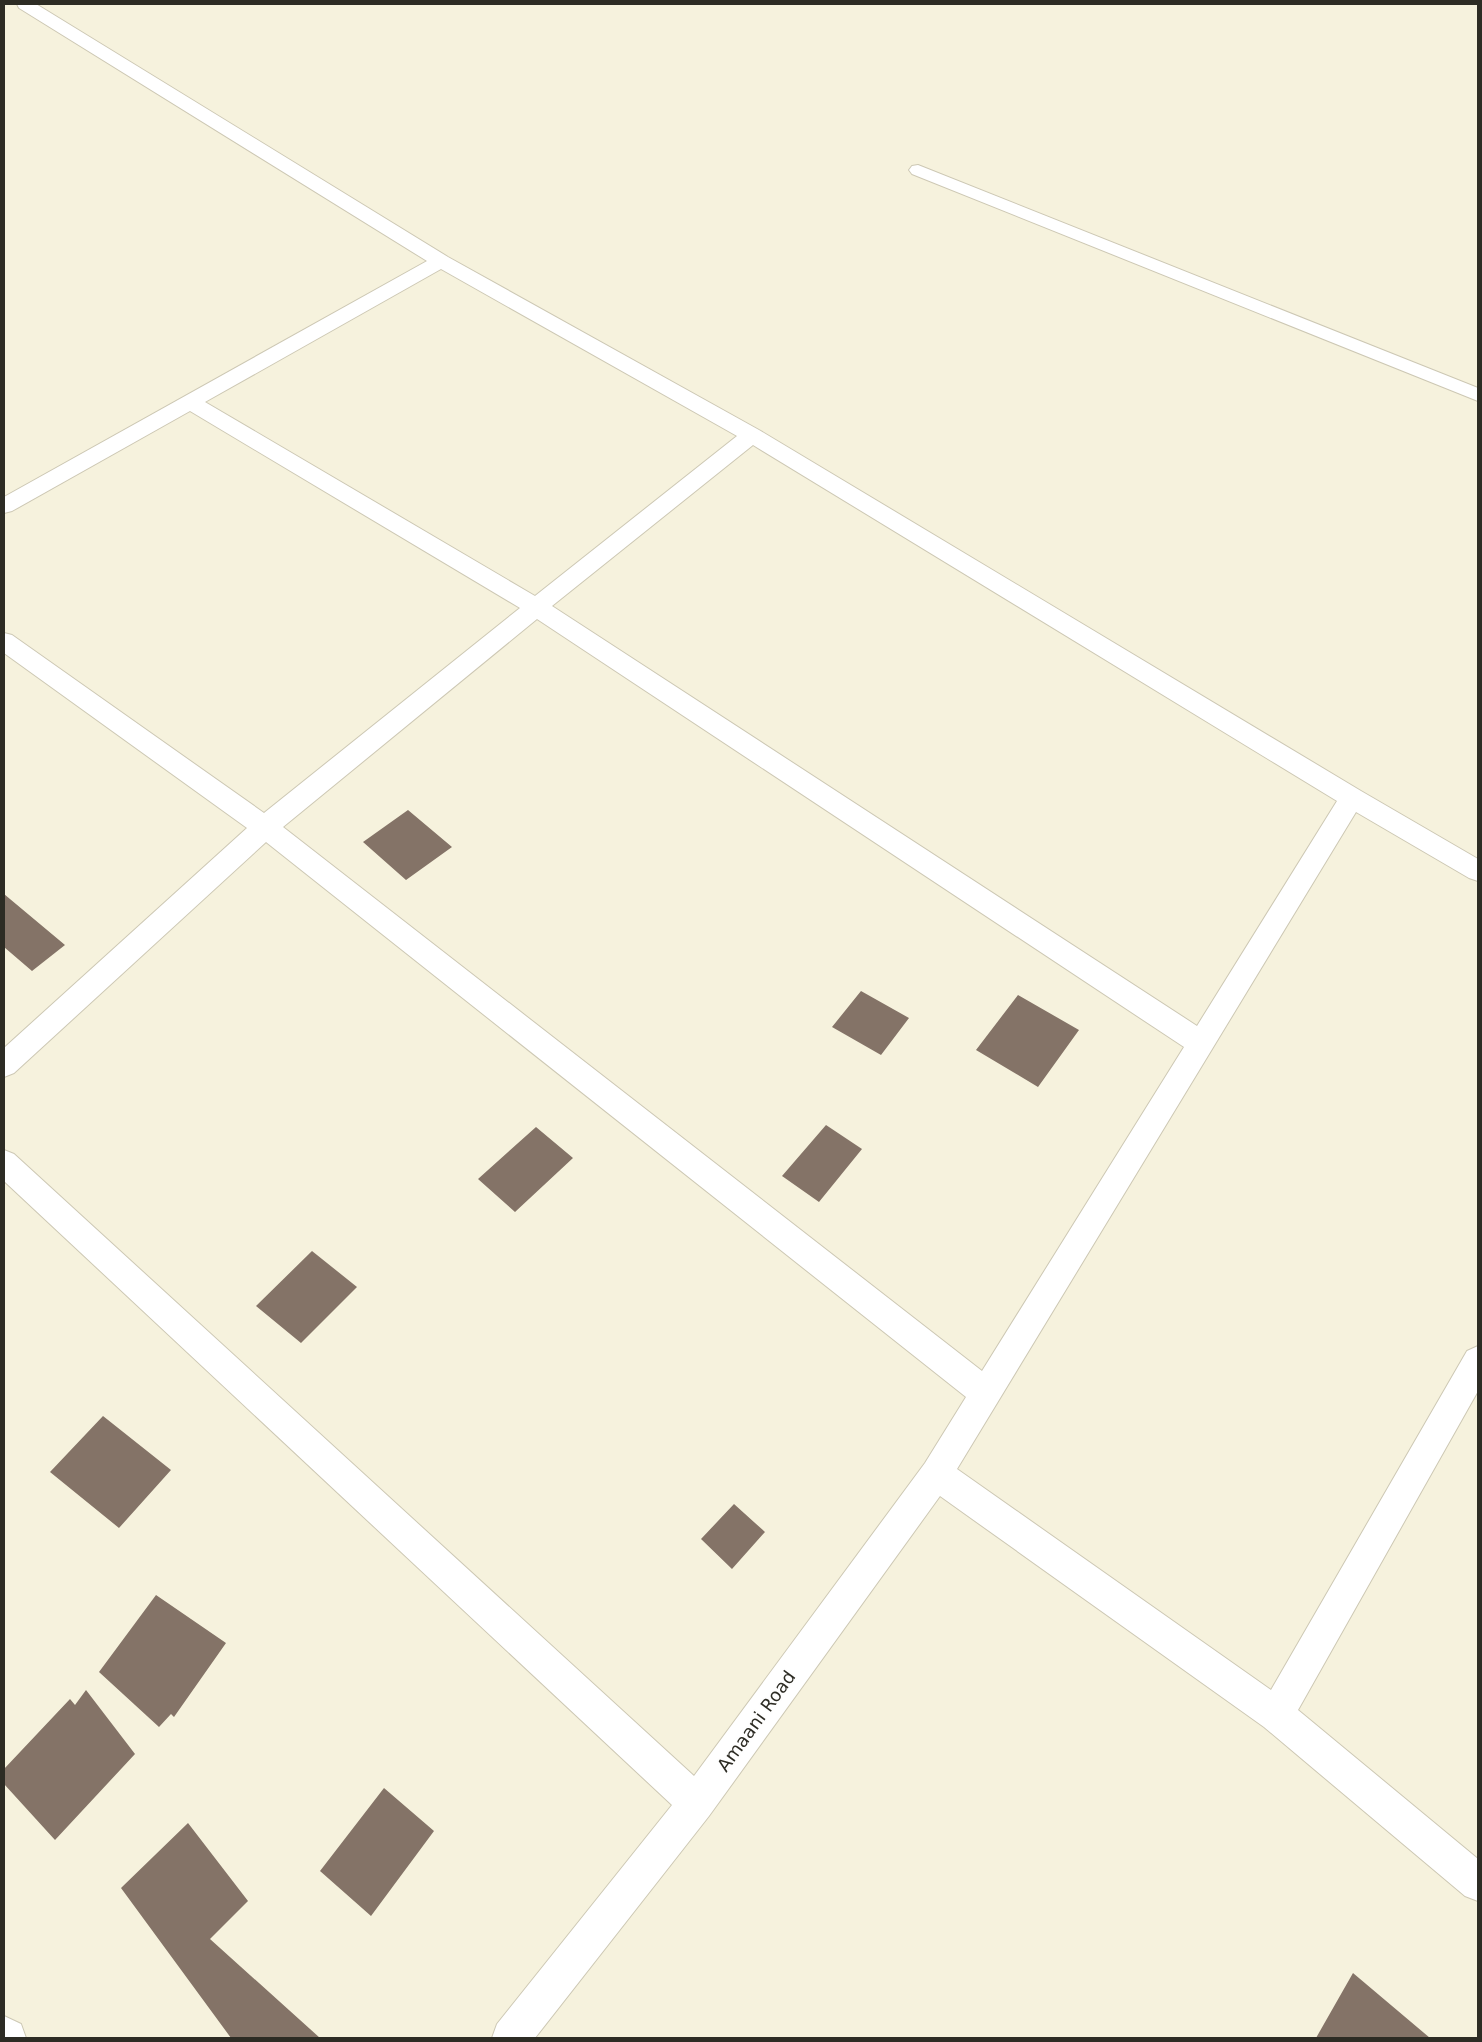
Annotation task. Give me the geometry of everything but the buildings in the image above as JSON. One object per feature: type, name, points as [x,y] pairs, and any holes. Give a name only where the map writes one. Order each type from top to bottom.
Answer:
[{"type":"street","points":[[25,4],[441,261],[752,435],[1352,798],[1478,871]]},
{"type":"street","points":[[918,170],[1478,395]]},
{"type":"street","points":[[4,506],[441,261]]},
{"type":"street","points":[[190,402],[536,607],[1201,1044]]},
{"type":"street","points":[[4,1064],[265,827],[752,435]]},
{"type":"street","points":[[4,641],[265,827],[986,1393]]},
{"type":"street","name":"Amaani Road","points":[[511,2038],[696,1803],[936,1474],[1352,798]]},
{"type":"street","points":[[4,1163],[696,1803]]},
{"type":"street","points":[[1276,1715],[1478,1361]]},
{"type":"street","points":[[936,1474],[1276,1715],[1478,1884]]},
{"type":"street","points":[[4,2035],[7,2038]]}]
